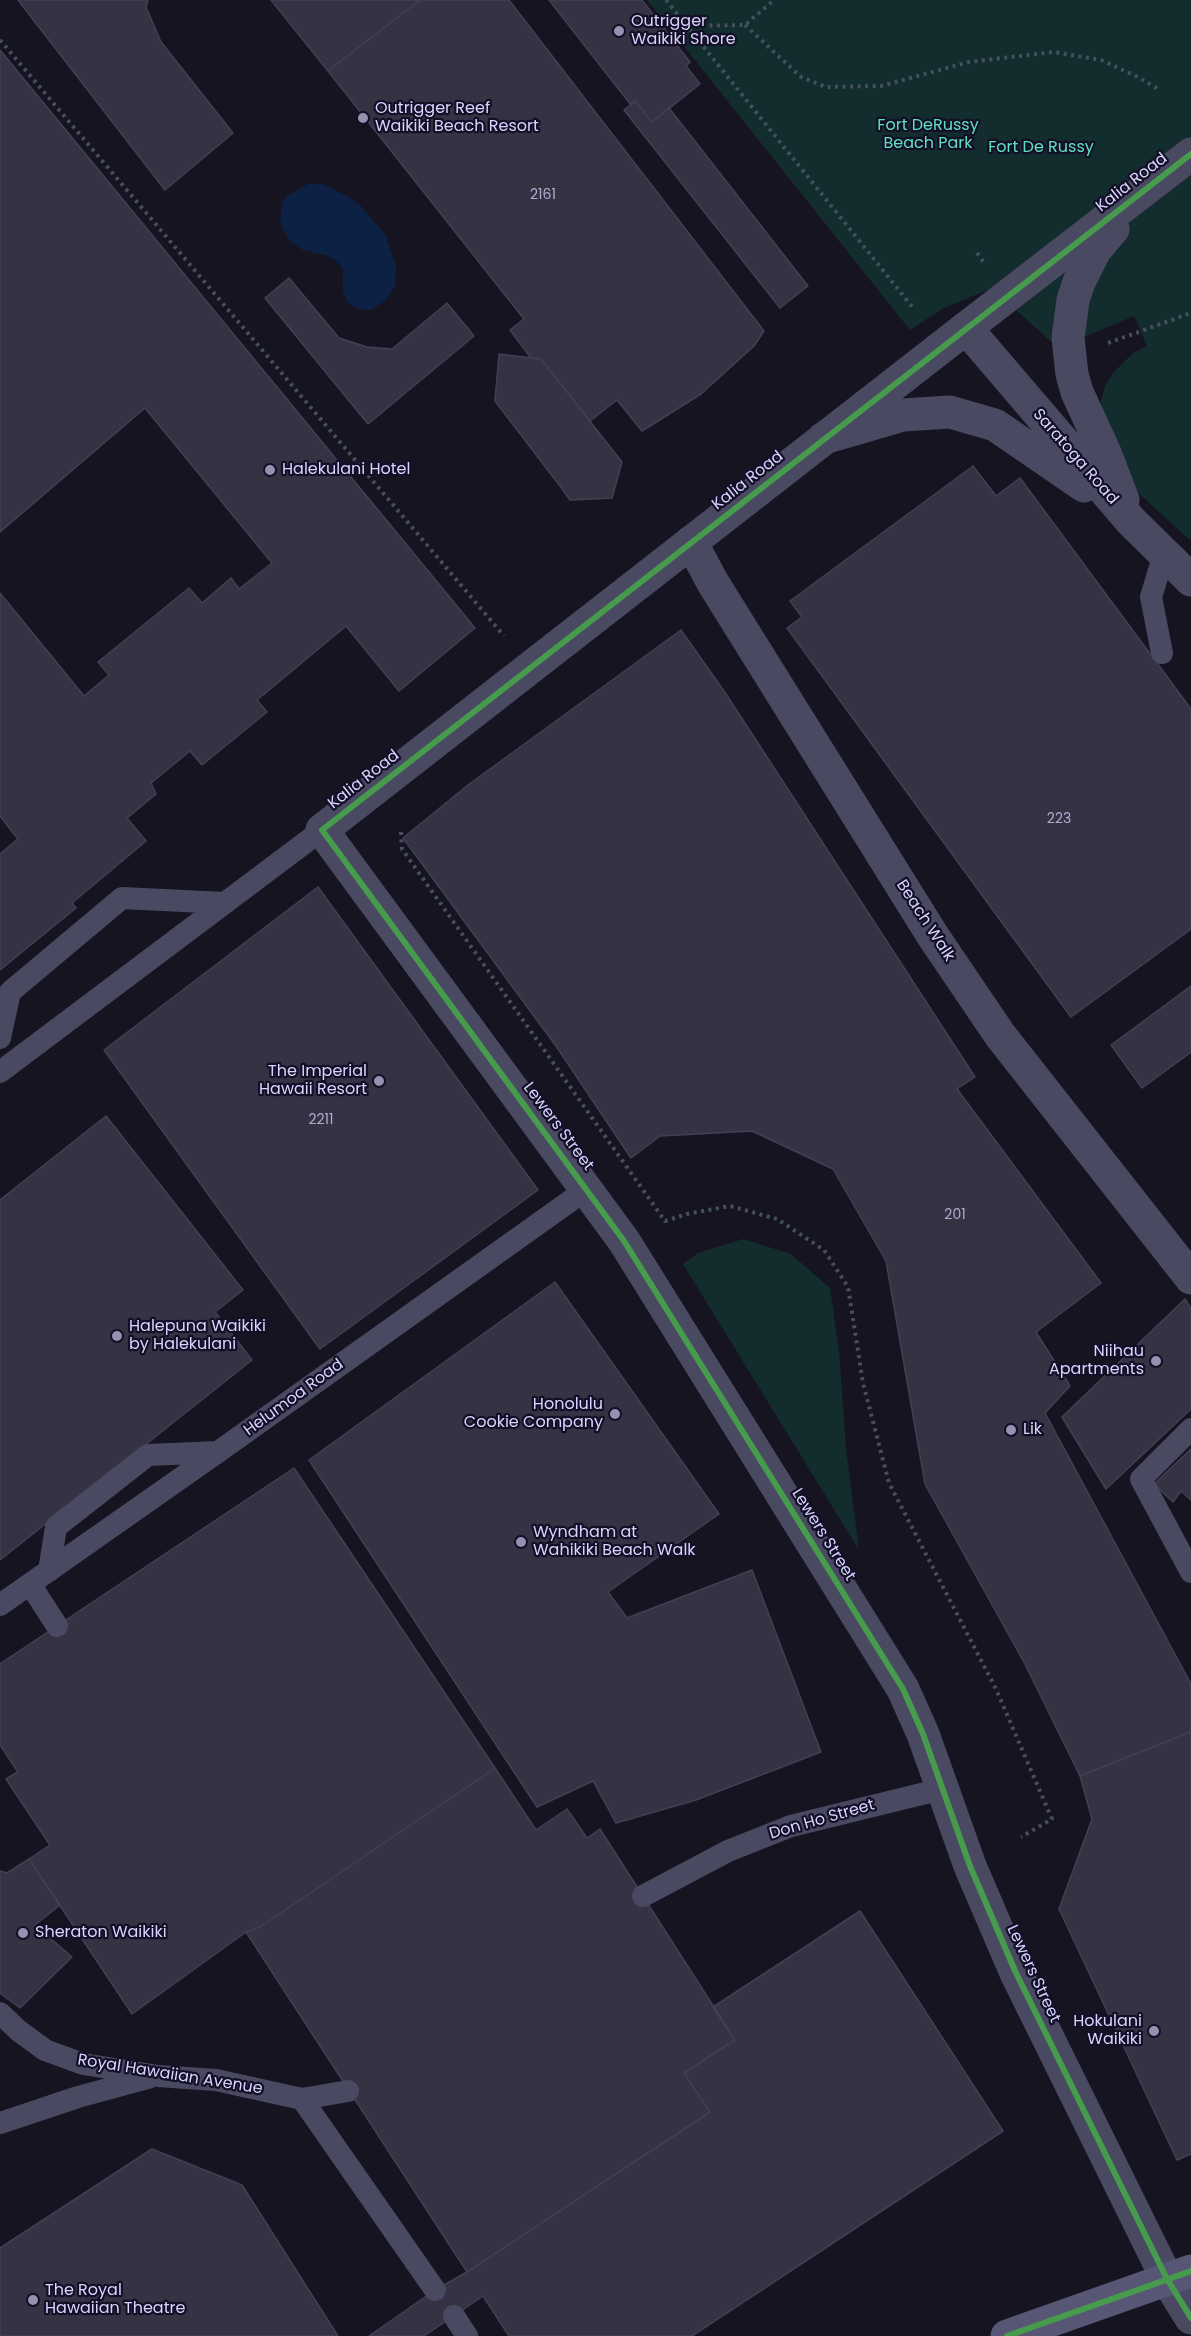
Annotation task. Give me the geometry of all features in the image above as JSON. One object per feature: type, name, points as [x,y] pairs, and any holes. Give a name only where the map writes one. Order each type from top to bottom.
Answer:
[{"type":"main road","points":[[1007,2336],[1179,2275]]},
{"type":"street","name":"Kalia Road","points":[[322,830],[1191,154]]},
{"type":"street","points":[[1131,521],[1105,453],[1077,392],[1070,364],[1068,338],[1073,300],[1086,266],[1107,235],[1150,186]]},
{"type":"street","name":"Saratoga Road","points":[[966,328],[1131,521],[1191,580]]},
{"type":"street","points":[[824,438],[903,415],[950,412],[995,425],[1131,521]]},
{"type":"street","name":"Beach Walk","points":[[691,542],[713,583],[933,936],[1000,1035],[1191,1278]]},
{"type":"street","name":"Lewers Street","points":[[322,830],[624,1241],[903,1689],[923,1734],[970,1866],[1016,1973],[1179,2275],[1191,2318]]},
{"type":"lane","points":[[1162,653],[1151,597],[1164,554]]},
{"type":"lane","name":"Kalia Road","points":[[0,1072],[322,830]]},
{"type":"lane","points":[[0,1038],[10,992],[122,898],[225,903]]},
{"type":"lane","name":"Helumoa Road","points":[[0,1605],[587,1189]]},
{"type":"lane","points":[[1191,1429],[1141,1479],[1191,1572]]},
{"type":"lane","points":[[49,1571],[56,1527],[148,1455],[218,1452]]},
{"type":"lane","points":[[30,1584],[57,1626]]},
{"type":"lane","name":"Don Ho Street","points":[[643,1896],[728,1851],[791,1826],[942,1789]]},
{"type":"lane","name":"Royal Hawaiian Avenue","points":[[0,2013],[19,2031],[45,2049],[83,2064],[158,2076],[216,2080],[302,2099]]},
{"type":"lane","points":[[0,2123],[78,2097],[158,2076]]},
{"type":"lane","points":[[348,2091],[302,2099],[435,2290]]},
{"type":"lane","points":[[454,2316],[467,2336]]},
{"type":"path","points":[[666,0],[914,309]]},
{"type":"path","points":[[687,26],[745,25],[774,0]]},
{"type":"path","points":[[745,25],[801,77],[826,87],[881,86],[969,62],[1053,52],[1101,60],[1160,90]]},
{"type":"path","points":[[0,40],[504,636]]},
{"type":"path","points":[[1099,342],[1108,343],[1191,313]]},
{"type":"path","points":[[401,832],[402,849],[664,1221],[730,1206],[777,1219],[824,1250],[848,1287],[863,1383],[889,1483],[996,1689],[1052,1820],[1021,1837]]},
{"type":"green space","name":"Fort De Russy","points":[[647,0],[1191,0],[1191,541],[1124,480],[1098,413],[1105,386],[1113,373],[1133,353],[1147,346],[1134,316],[1058,348],[992,288],[942,309],[910,330]]},
{"type":"green space","points":[[743,1239],[791,1254],[830,1288],[839,1351],[846,1448],[859,1550],[683,1264],[698,1253]]},
{"type":"water","points":[[308,184],[323,184],[347,196],[362,207],[386,236],[396,267],[395,285],[386,300],[371,310],[358,309],[348,303],[343,291],[343,269],[336,261],[328,256],[303,250],[291,242],[284,231],[280,221],[282,202],[288,195]]},
{"type":"building","points":[[18,0],[148,0],[146,7],[161,42],[233,133],[165,190]]},
{"type":"building","points":[[271,0],[420,0],[328,71]]},
{"type":"building","points":[[420,0],[509,0],[764,331],[754,346],[701,394],[642,431],[617,400],[590,421],[541,359],[531,358],[510,330],[524,319],[328,71]]},
{"type":"building","name":"Outrigger Waikiki Shore","points":[[549,0],[642,0],[690,62],[686,66],[700,84],[652,122],[635,101],[631,105]]},
{"type":"building","name":"Halekulani Hotel","points":[[0,50],[475,628],[399,691],[346,626],[257,700],[267,712],[202,765],[190,751],[151,783],[156,794],[127,818],[146,841],[72,903],[76,908],[0,970],[0,854],[18,839],[0,816],[0,593],[84,696],[109,675],[98,662],[189,588],[202,603],[231,578],[239,589],[272,563],[145,408],[0,532]]},
{"type":"building","points":[[635,101],[652,122],[669,108],[808,286],[780,308],[624,110]]},
{"type":"building","points":[[289,278],[339,338],[367,347],[392,349],[447,303],[474,336],[368,424],[265,298]]},
{"type":"building","points":[[499,354],[541,359],[622,462],[612,498],[570,500],[495,401]]},
{"type":"building","points":[[973,466],[996,496],[1020,478],[1191,709],[1191,929],[1071,1017],[787,628],[802,617],[790,601]]},
{"type":"building","points":[[681,630],[726,694],[975,1077],[957,1089],[1101,1283],[1036,1332],[1070,1386],[1045,1413],[1191,1684],[1191,1732],[1080,1776],[1025,1664],[925,1484],[886,1261],[833,1169],[752,1131],[660,1136],[631,1158],[556,1046],[403,838],[468,785]]},
{"type":"building","points":[[318,887],[538,1190],[320,1349],[104,1050]]},
{"type":"building","points":[[1191,986],[1191,1052],[1142,1088],[1111,1045]]},
{"type":"building","name":"Halepuna Waikiki by Halekulani","points":[[106,1116],[243,1290],[215,1312],[252,1360],[0,1560],[0,1200]]},
{"type":"building","name":"Wyndham at Wahikiki Beach Walk","points":[[555,1282],[719,1514],[608,1592],[627,1618],[752,1570],[821,1752],[696,1800],[616,1823],[593,1781],[537,1807],[309,1460]]},
{"type":"building","name":"Niihau Apartments","points":[[1185,1299],[1191,1308],[1191,1409],[1106,1489],[1062,1417]]},
{"type":"building","points":[[1191,1449],[1191,1500],[1181,1491],[1173,1502],[1154,1484]]},
{"type":"building","points":[[294,1468],[495,1768],[260,1927],[246,1932],[132,2014],[29,1859],[50,1845],[6,1779],[18,1772],[0,1745],[0,1664]]},
{"type":"building","name":"Hokulani Waikiki","points":[[1191,1732],[1191,2154],[1177,2160],[1059,1909],[1092,1819],[1080,1776]]},
{"type":"building","points":[[495,1768],[536,1830],[567,1809],[587,1838],[600,1829],[735,2040],[684,2073],[710,2112],[467,2272],[246,1932],[260,1927]]},
{"type":"building","name":"Sheraton Waikiki","points":[[29,1859],[60,1905],[35,1925],[72,1957],[20,2008],[0,1993],[0,1871],[7,1873]]},
{"type":"building","points":[[860,1911],[1003,2131],[692,2336],[509,2336],[483,2296],[424,2336],[369,2336],[435,2290],[467,2272],[710,2112],[684,2073],[735,2040],[713,2007]]},
{"type":"building","points":[[152,2149],[242,2185],[338,2336],[0,2336],[0,2248]]},
{"type":"cycle path","points":[[1191,154],[322,830],[624,1241],[903,1689],[923,1734],[970,1866],[1016,1973],[1167,2279],[1191,2318]]},
{"type":"cycle path","points":[[1007,2336],[1191,2271]]},
{"type":"place","name":"Outrigger Waikiki Shore","points":[[619,31]]},
{"type":"place","name":"Outrigger Reef Waikiki Beach Resort","points":[[363,118]]},
{"type":"place","name":"Halekulani Hotel","points":[[270,470]]},
{"type":"place","name":"The Imperial Hawaii Resort","points":[[379,1081]]},
{"type":"place","name":"Halepuna Waikiki by Halekulani","points":[[117,1336]]},
{"type":"place","name":"Niihau Apartments","points":[[1156,1361]]},
{"type":"place","name":"Honolulu Cookie Company","points":[[615,1414]]},
{"type":"place","name":"Lik","points":[[1011,1430]]},
{"type":"place","name":"Wyndham at Wahikiki Beach Walk","points":[[521,1542]]},
{"type":"place","name":"Sheraton Waikiki","points":[[23,1933]]},
{"type":"place","name":"Hokulani Waikiki","points":[[1154,2031]]},
{"type":"place","name":"The Royal Hawaiian Theatre","points":[[33,2300]]},
{"type":"park label","name":"Fort DeRussy Beach Park","points":[[928,135]]}]
